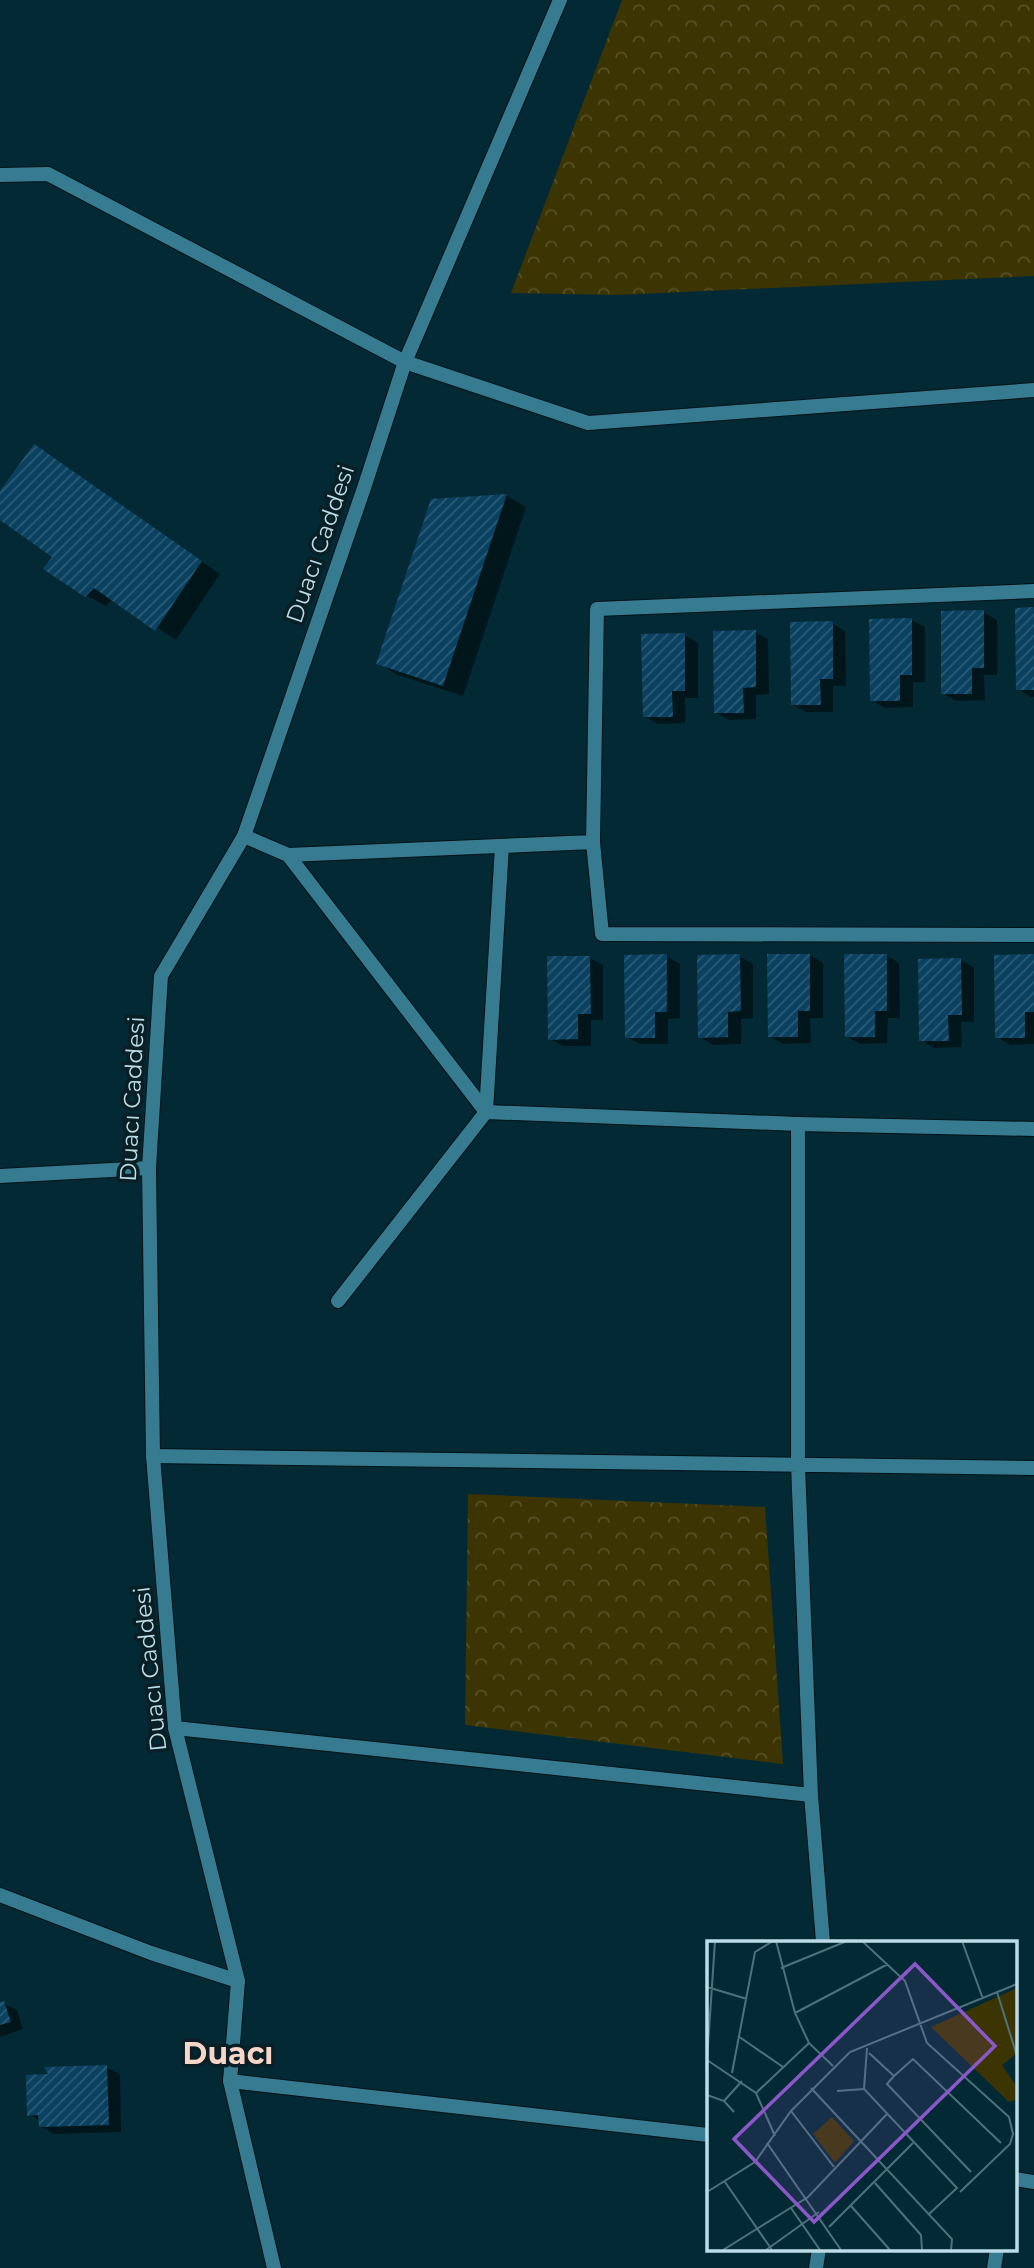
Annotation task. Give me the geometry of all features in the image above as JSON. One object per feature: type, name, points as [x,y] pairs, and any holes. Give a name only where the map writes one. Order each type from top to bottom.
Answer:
[{"type":"street","name":"Duacı Caddesi","points":[[274,2268],[230,2081],[238,1981],[175,1728],[153,1456],[149,1168],[161,976],[244,836],[405,362],[560,0]]},
{"type":"street","points":[[0,175],[48,174],[405,362],[588,423],[1034,390]]},
{"type":"street","points":[[1034,591],[597,609],[593,842],[602,934],[1034,935]]},
{"type":"street","points":[[244,836],[288,856],[593,842]]},
{"type":"street","points":[[338,1301],[486,1112],[502,846]]},
{"type":"street","points":[[288,856],[486,1112]]},
{"type":"street","points":[[486,1112],[798,1124],[1034,1129]]},
{"type":"street","points":[[798,1124],[798,1465],[811,1795],[822,1941]]},
{"type":"street","points":[[0,1176],[149,1168]]},
{"type":"street","points":[[153,1456],[1034,1468]]},
{"type":"street","points":[[175,1728],[811,1795]]},
{"type":"street","points":[[0,1895],[151,1953],[238,1981]]},
{"type":"street","points":[[230,2081],[707,2135]]},
{"type":"street","points":[[1016,2179],[1034,2182]]},
{"type":"street","points":[[816,2268],[820,2250]]},
{"type":"street","points":[[994,2268],[997,2250]]},
{"type":"green space","points":[[622,0],[1034,0],[1034,276],[617,295],[511,293]]},
{"type":"green space","points":[[468,1494],[765,1507],[783,1764],[465,1725]]},
{"type":"building","points":[[34,444],[202,561],[155,631],[94,588],[85,597],[43,569],[52,557],[0,520],[0,491]]},
{"type":"building","points":[[507,494],[443,686],[376,664],[431,499]]},
{"type":"building","points":[[1034,607],[1034,690],[1016,690],[1015,608]]},
{"type":"building","points":[[984,610],[984,668],[972,668],[972,694],[941,694],[941,611]]},
{"type":"building","points":[[912,618],[912,675],[900,675],[900,701],[870,701],[869,619]]},
{"type":"building","points":[[833,621],[833,679],[820,679],[821,705],[791,705],[790,622]]},
{"type":"building","points":[[756,630],[756,687],[743,688],[744,713],[714,713],[713,631]]},
{"type":"building","points":[[685,633],[685,691],[672,691],[673,717],[643,717],[641,634]]},
{"type":"building","points":[[667,954],[667,1012],[655,1012],[655,1038],[625,1038],[624,955]]},
{"type":"building","points":[[740,954],[741,1011],[728,1012],[728,1037],[698,1038],[697,955]]},
{"type":"building","points":[[767,954],[810,954],[810,1011],[798,1011],[798,1037],[768,1037]]},
{"type":"building","points":[[844,954],[887,954],[887,1011],[875,1011],[875,1037],[845,1037]]},
{"type":"building","points":[[1034,954],[1034,1012],[1025,1012],[1025,1038],[995,1038],[994,955]]},
{"type":"building","points":[[547,956],[590,956],[591,1014],[578,1014],[578,1039],[548,1040]]},
{"type":"building","points":[[961,958],[962,1015],[948,1015],[949,1041],[919,1041],[918,959]]},
{"type":"building","points":[[4,2001],[11,2022],[0,2025],[0,2002]]},
{"type":"building","points":[[107,2065],[109,2125],[39,2127],[38,2115],[27,2116],[26,2075],[48,2074],[44,2067]]},
{"type":"district","name":"Duacı","points":[[228,2054]]}]
